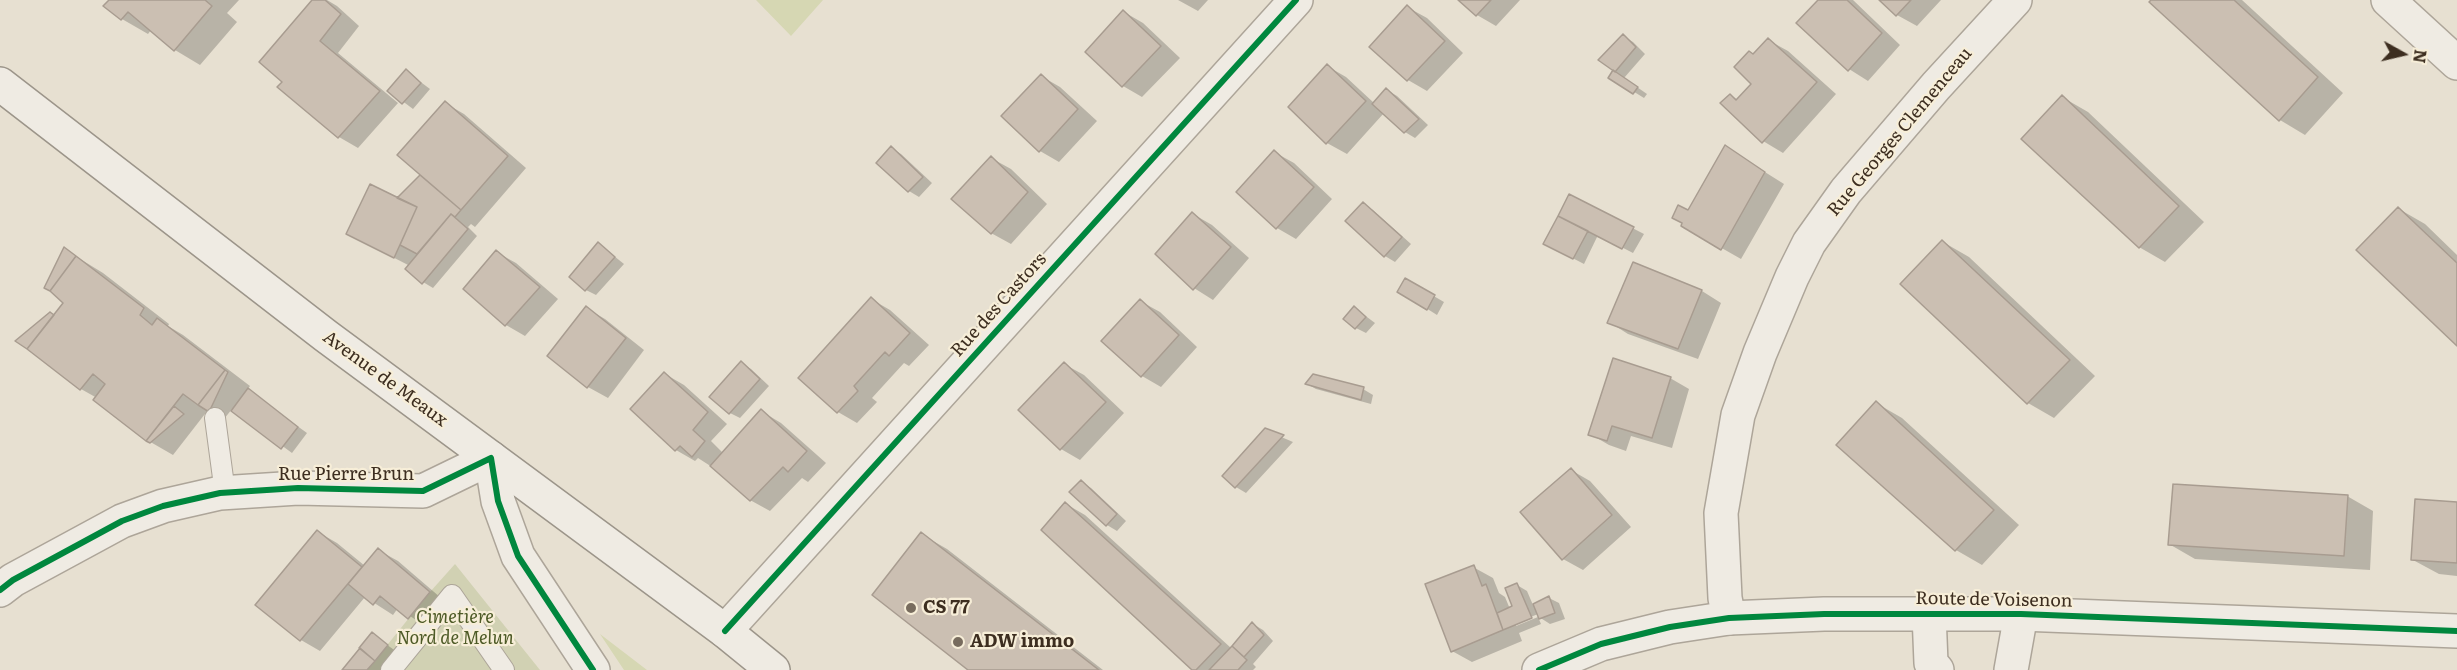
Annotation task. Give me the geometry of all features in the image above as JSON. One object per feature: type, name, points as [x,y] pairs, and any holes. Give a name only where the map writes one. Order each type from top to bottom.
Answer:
[{"type":"street","name":"Rue des Castors","points":[[725,631],[1296,0]]},
{"type":"street","name":"Rue Georges Clemenceau","points":[[1729,618],[1725,598],[1722,513],[1738,415],[1760,353],[1792,277],[1809,243],[1846,191],[1936,86],[2015,0]]},
{"type":"street","points":[[2388,0],[2457,63]]},
{"type":"street","name":"Avenue de Meaux","points":[[0,84],[326,336],[725,631],[773,670]]},
{"type":"street","points":[[491,458],[498,501],[518,556],[593,670]]},
{"type":"street","name":"Rue Pierre Brun","points":[[0,590],[13,580],[122,521],[163,506],[225,493],[298,488],[423,490],[491,458]]},
{"type":"street","name":"Route de Voisenon","points":[[1539,670],[1601,644],[1670,627],[1729,618],[1824,614],[2021,614],[2457,632]]},
{"type":"street","points":[[1929,614],[1931,663],[1937,670]]},
{"type":"street","points":[[2011,670],[2021,614]]},
{"type":"lane","points":[[214,418],[225,493]]},
{"type":"lane","points":[[391,670],[452,595],[504,670]]},
{"type":"green space","points":[[756,0],[823,0],[791,36]]},
{"type":"green space","name":"Cimetière Nord de Melun","points":[[455,564],[540,670],[367,670],[430,592]]},
{"type":"green space","points":[[600,634],[647,670],[624,670]]},
{"type":"building","points":[[109,0],[205,0],[212,6],[174,51],[128,12],[121,20],[103,6]]},
{"type":"building","points":[[312,0],[325,0],[341,14],[320,41],[380,91],[338,138],[277,87],[282,82],[259,62]]},
{"type":"building","points":[[1458,0],[1491,0],[1476,16]]},
{"type":"building","points":[[1818,0],[1847,0],[1882,33],[1848,71],[1796,23]]},
{"type":"building","points":[[1879,0],[1911,0],[1896,16]]},
{"type":"building","points":[[2151,0],[2234,0],[2318,77],[2279,121],[2149,2]]},
{"type":"building","points":[[1407,5],[1445,41],[1407,81],[1369,47]]},
{"type":"building","points":[[1123,10],[1161,46],[1122,87],[1085,52]]},
{"type":"building","points":[[1623,34],[1636,47],[1615,72],[1598,60]]},
{"type":"building","points":[[1768,38],[1817,82],[1762,143],[1720,103],[1730,94],[1736,100],[1751,84],[1734,67],[1749,51],[1753,54]]},
{"type":"building","points":[[1327,64],[1366,101],[1326,144],[1288,107]]},
{"type":"building","points":[[406,69],[421,83],[402,104],[387,91]]},
{"type":"building","points":[[1613,70],[1638,87],[1633,94],[1608,78]]},
{"type":"building","points":[[1041,74],[1078,109],[1039,152],[1001,116]]},
{"type":"building","points":[[1386,88],[1419,119],[1404,133],[1372,104]]},
{"type":"building","points":[[2062,95],[2179,206],[2139,248],[2021,139]]},
{"type":"building","points":[[445,101],[508,156],[461,210],[397,155]]},
{"type":"building","points":[[1725,145],[1765,172],[1721,250],[1672,218],[1678,205],[1688,210]]},
{"type":"building","points":[[891,146],[923,177],[908,192],[876,163]]},
{"type":"building","points":[[1274,150],[1314,187],[1276,229],[1236,192]]},
{"type":"building","points":[[991,156],[1028,192],[991,234],[951,199]]},
{"type":"building","points":[[420,175],[461,210],[455,217],[451,214],[417,254],[400,245],[417,207],[397,198]]},
{"type":"building","points":[[370,184],[417,207],[394,258],[346,234]]},
{"type":"building","points":[[1569,194],[1634,227],[1622,249],[1558,216]]},
{"type":"building","points":[[1363,202],[1402,237],[1384,257],[1345,221]]},
{"type":"building","points":[[2398,207],[2457,263],[2457,346],[2356,250]]},
{"type":"building","points":[[1192,212],[1231,247],[1193,290],[1155,254]]},
{"type":"building","points":[[451,214],[468,229],[422,284],[405,269]]},
{"type":"building","points":[[1558,216],[1588,231],[1573,259],[1543,244]]},
{"type":"building","points":[[1942,240],[2070,360],[2027,404],[1900,284]]},
{"type":"building","points":[[598,242],[615,257],[585,291],[569,277]]},
{"type":"building","points":[[64,247],[76,256],[50,291],[44,288]]},
{"type":"building","points":[[496,250],[540,287],[505,326],[463,289]]},
{"type":"building","points":[[76,256],[144,308],[140,315],[152,325],[157,318],[225,370],[198,405],[183,394],[146,441],[93,400],[105,384],[93,374],[80,390],[27,349],[63,303],[50,291]]},
{"type":"building","points":[[1633,262],[1702,290],[1678,349],[1607,323]]},
{"type":"building","points":[[1405,278],[1435,295],[1427,310],[1397,292]]},
{"type":"building","points":[[871,297],[910,333],[889,356],[885,352],[854,386],[858,391],[837,413],[798,378]]},
{"type":"building","points":[[1140,299],[1179,335],[1141,377],[1101,341]]},
{"type":"building","points":[[586,306],[626,338],[587,388],[547,356]]},
{"type":"building","points":[[1354,306],[1366,317],[1355,329],[1343,319]]},
{"type":"building","points":[[50,312],[54,315],[27,349],[15,341]]},
{"type":"building","points":[[1613,358],[1671,377],[1652,438],[1612,426],[1607,441],[1588,435]]},
{"type":"building","points":[[741,361],[760,379],[729,414],[709,397]]},
{"type":"building","points":[[1064,362],[1106,402],[1060,450],[1018,410]]},
{"type":"building","points":[[225,370],[228,372],[209,412],[198,405]]},
{"type":"building","points":[[664,372],[708,412],[693,430],[705,441],[692,457],[680,446],[675,451],[630,409]]},
{"type":"building","points":[[1313,374],[1364,387],[1361,400],[1305,384]]},
{"type":"building","points":[[248,388],[298,427],[281,449],[231,411]]},
{"type":"building","points":[[1876,401],[1994,510],[1955,551],[1836,445]]},
{"type":"building","points":[[174,406],[184,414],[150,443],[146,441]]},
{"type":"building","points":[[761,409],[807,451],[788,472],[783,467],[750,501],[710,466]]},
{"type":"building","points":[[1265,428],[1284,435],[1235,488],[1222,476]]},
{"type":"building","points":[[1571,468],[1612,515],[1562,560],[1520,512]]},
{"type":"building","points":[[1081,480],[1117,514],[1106,526],[1069,492]]},
{"type":"building","points":[[2173,484],[2348,495],[2344,556],[2168,545]]},
{"type":"building","points":[[2415,499],[2457,502],[2457,563],[2411,560]]},
{"type":"building","points":[[1065,502],[1221,644],[1196,670],[1192,670],[1041,530]]},
{"type":"building","points":[[317,530],[362,567],[300,641],[255,605]]},
{"type":"building","points":[[921,532],[1099,670],[968,670],[872,595]]},
{"type":"building","points":[[378,548],[430,592],[408,619],[380,596],[373,605],[348,584]]},
{"type":"building","points":[[1474,565],[1482,586],[1486,584],[1503,630],[1451,652],[1425,584]]},
{"type":"building","points":[[1517,583],[1532,618],[1503,630],[1497,613],[1512,606],[1505,588]]},
{"type":"building","points":[[1549,596],[1555,613],[1539,619],[1533,604]]},
{"type":"building","points":[[1252,622],[1264,635],[1244,657],[1232,646]]},
{"type":"building","points":[[372,632],[388,645],[375,661],[359,648]]},
{"type":"building","points":[[1232,646],[1247,660],[1238,670],[1209,670]]},
{"type":"building","points":[[360,648],[375,661],[367,670],[342,670]]},
{"type":"cycle path","points":[[725,631],[1296,0]]},
{"type":"cycle path","points":[[0,590],[13,580],[122,521],[163,506],[220,493],[298,488],[423,491],[491,458],[498,501],[518,556],[593,670]]},
{"type":"cycle path","points":[[1539,670],[1601,644],[1670,627],[1729,618],[1824,614],[2021,614],[2457,631]]},
{"type":"place","name":"CS 77","points":[[911,608]]},
{"type":"place","name":"ADW immo","points":[[958,642]]}]
